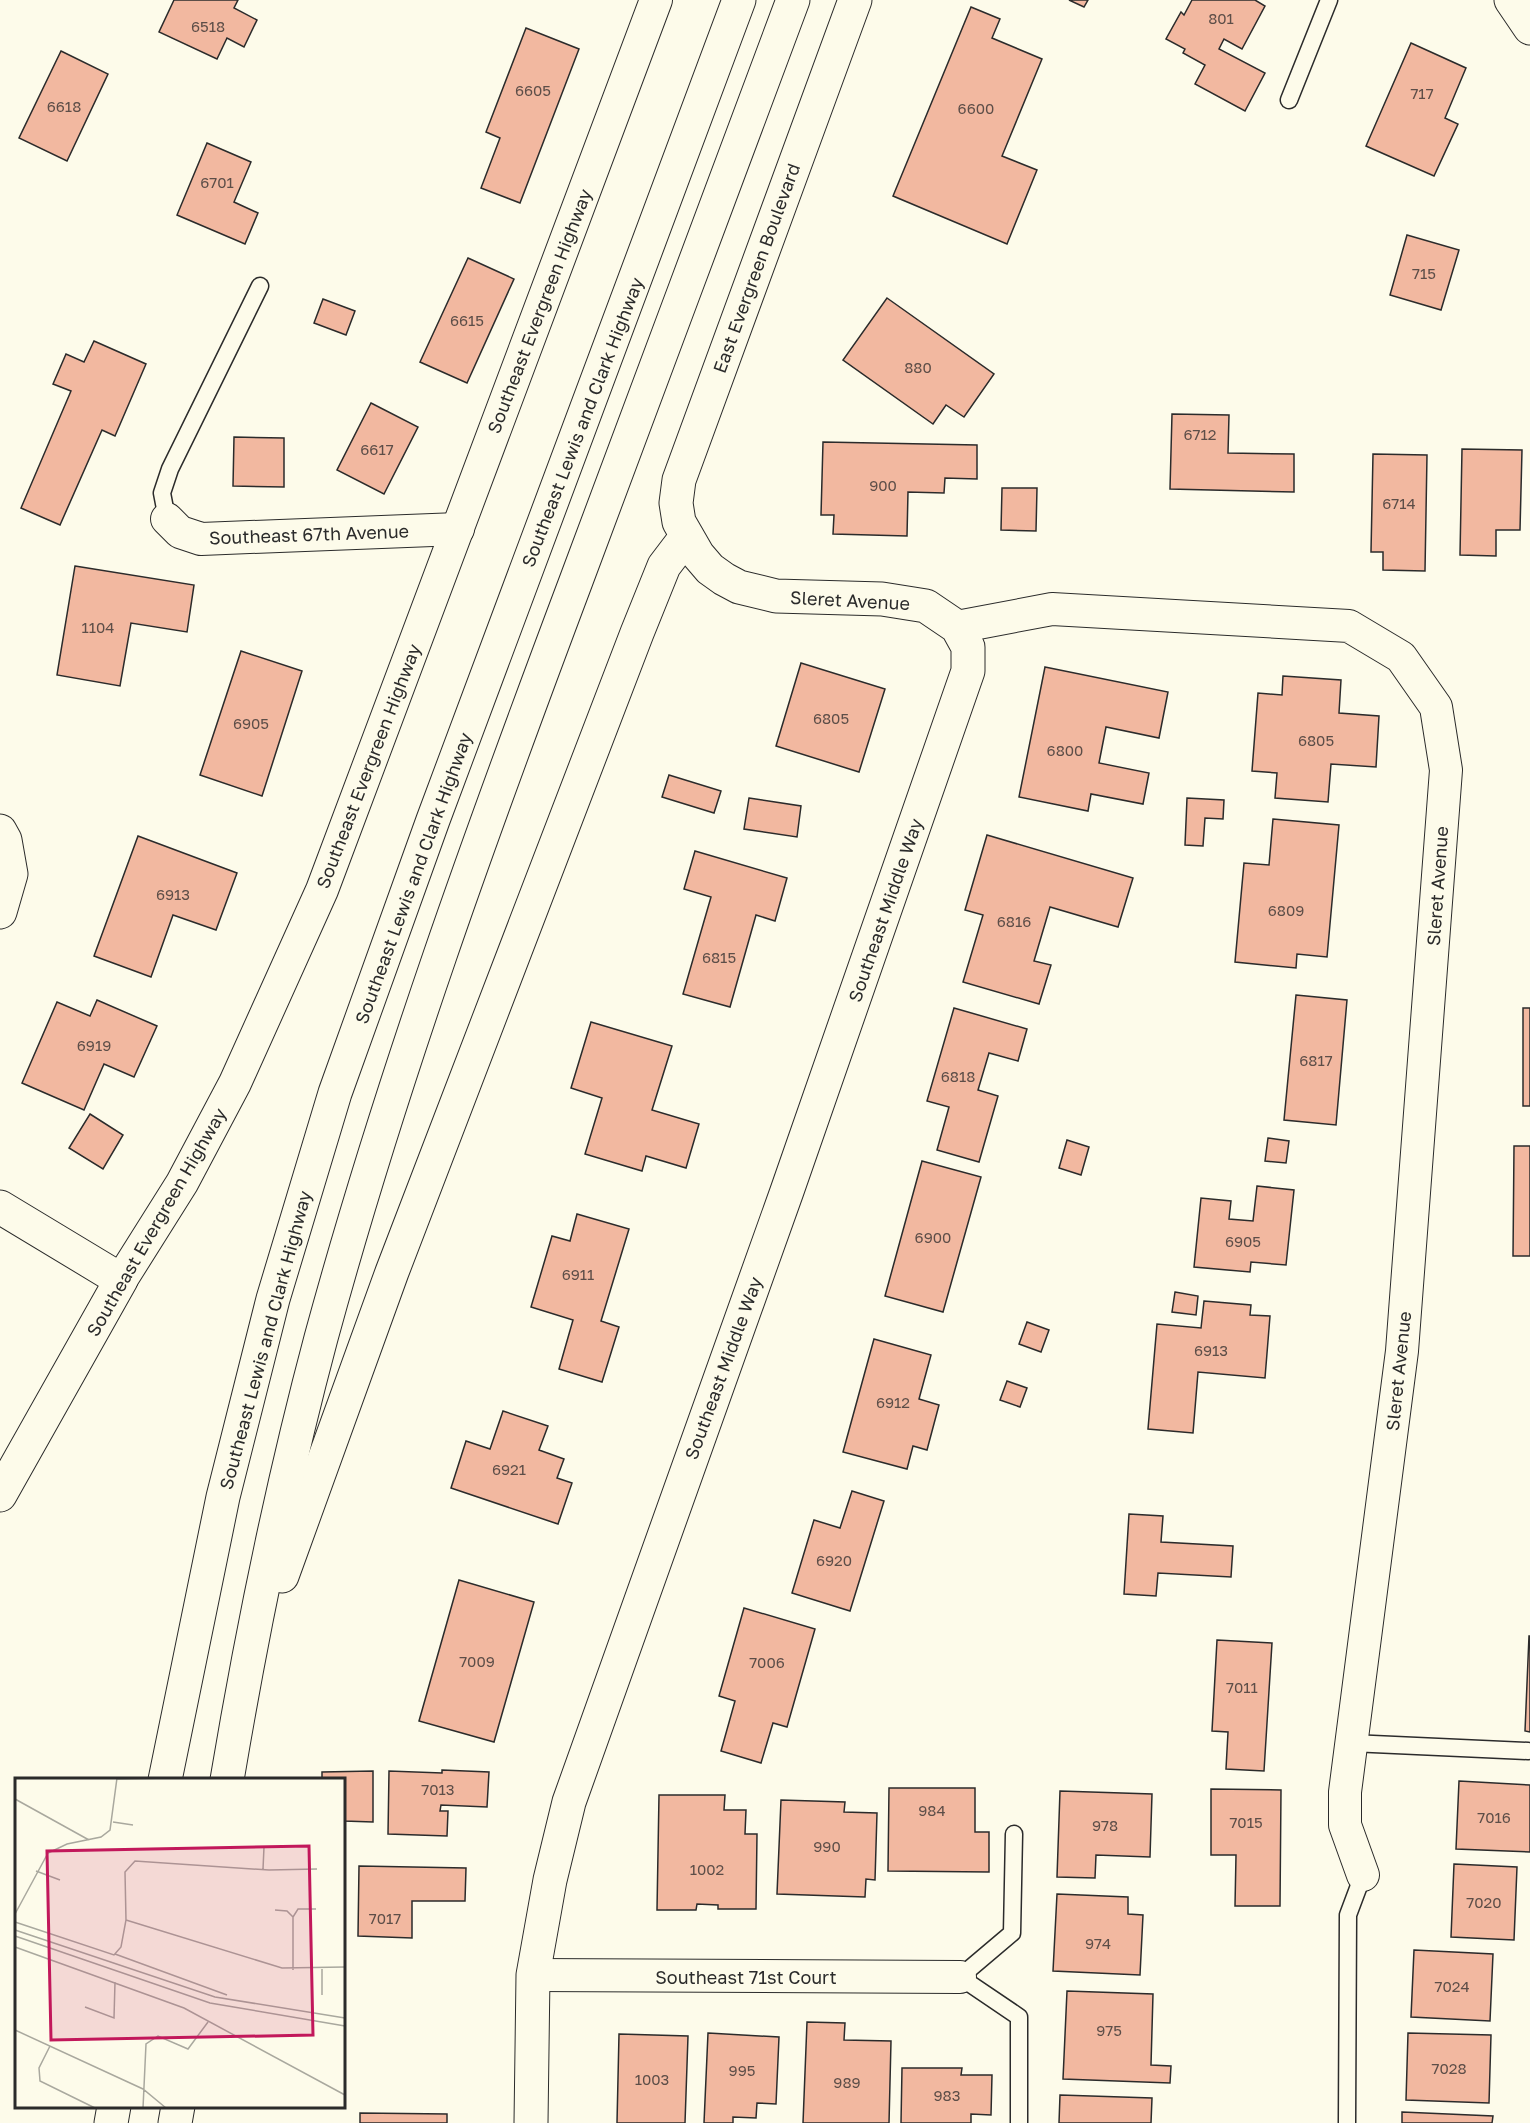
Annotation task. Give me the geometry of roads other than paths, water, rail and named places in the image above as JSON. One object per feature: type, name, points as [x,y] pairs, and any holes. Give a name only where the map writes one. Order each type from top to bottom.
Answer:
[{"type":"main road","name":"Southeast Lewis and Clark Highway","points":[[165,1778],[223,1497],[273,1299],[335,1092],[433,820],[739,0]]},
{"type":"main road","points":[[227,1778],[245,1673],[278,1514],[321,1338],[392,1098],[482,832],[793,0]]},
{"type":"main road","name":"East Evergreen Boulevard","points":[[686,537],[678,522],[676,503],[679,480],[855,0]]},
{"type":"main road","points":[[1511,0],[1530,28]]},
{"type":"main road","points":[[245,1673],[326,1459],[392,1272],[574,797],[664,566],[686,537]]},
{"type":"main road","name":"Sleret Avenue","points":[[686,537],[710,569],[739,587],[776,596],[882,599],[908,602],[926,606],[957,627]]},
{"type":"main road","name":"Southeast Middle Way","points":[[531,2123],[533,1975],[550,1880],[569,1802],[791,1180],[968,670],[968,647],[957,627]]},
{"type":"main road","points":[[0,831],[5,840],[11,874],[0,912]]},
{"type":"main road","points":[[0,1207],[121,1281]]},
{"type":"main road","name":"Southeast Evergreen Highway","points":[[0,1495],[121,1281]]},
{"type":"main road","points":[[111,2123],[114,2108]]},
{"type":"main road","points":[[175,2123],[178,2108]]},
{"type":"street","name":"Southeast Evergreen Highway","points":[[121,1281],[182,1183],[235,1083],[322,890],[656,0]]},
{"type":"street","name":"Southeast 67th Avenue","points":[[167,519],[180,532],[201,539],[458,529]]},
{"type":"street","name":"Sleret Avenue","points":[[957,627],[1052,609],[1349,626],[1401,657],[1436,707],[1446,770],[1402,1351],[1345,1792],[1345,1825],[1363,1875]]},
{"type":"street","name":"Southeast 71st Court","points":[[533,1975],[960,1977]]},
{"type":"lane","points":[[1289,100],[1329,0]]},
{"type":"lane","points":[[167,519],[162,493],[170,470],[260,286]]},
{"type":"lane","points":[[1351,1743],[1528,1751]]},
{"type":"lane","points":[[1014,1834],[1012,1933],[960,1977],[1019,2017],[1019,2123]]},
{"type":"lane","points":[[1347,2123],[1348,1915],[1363,1875]]}]
